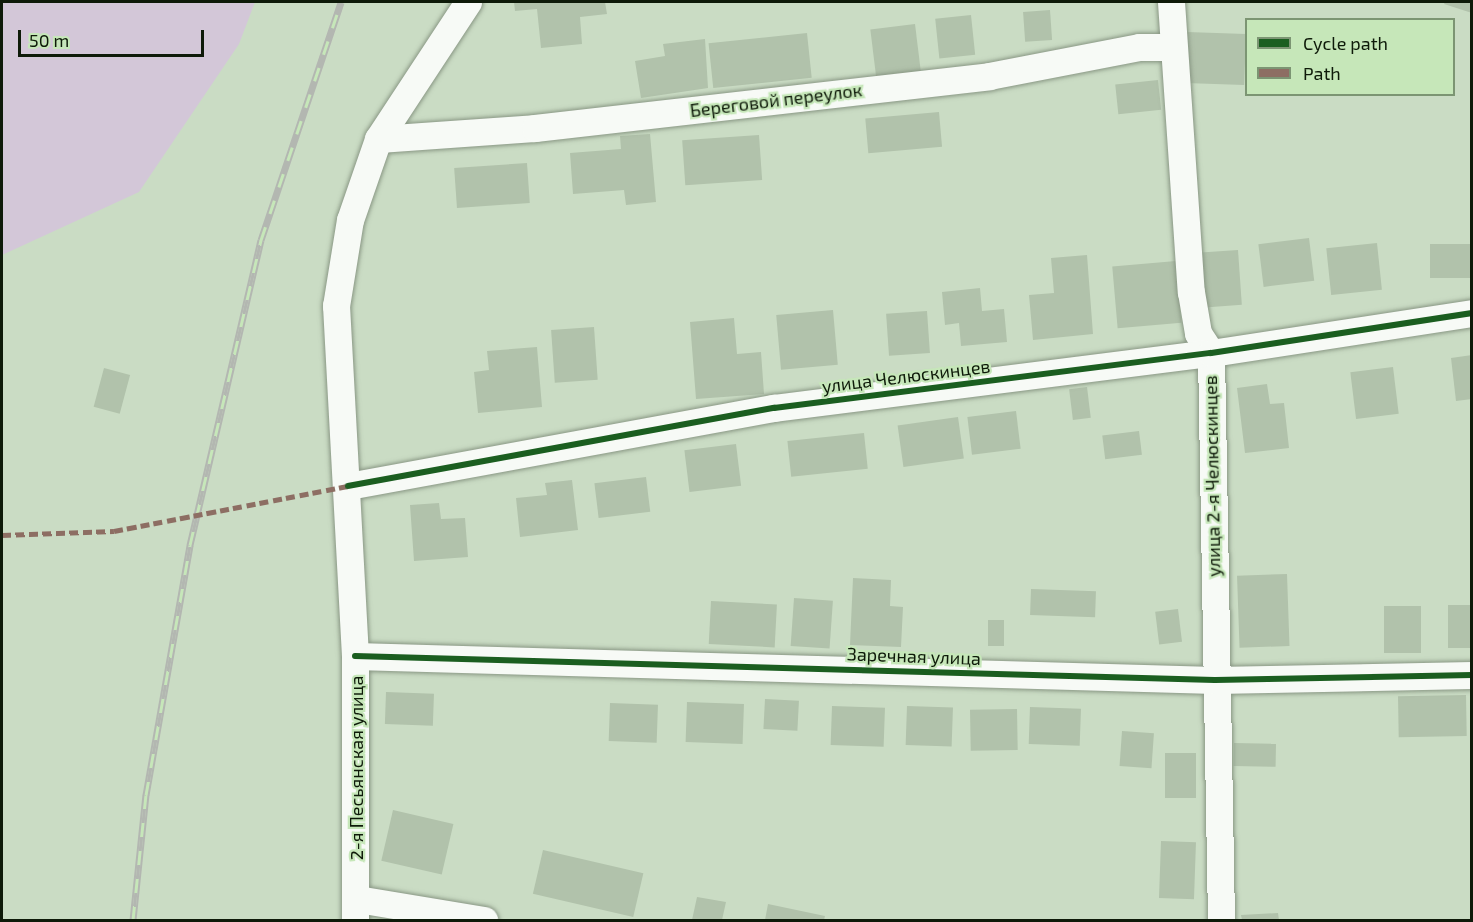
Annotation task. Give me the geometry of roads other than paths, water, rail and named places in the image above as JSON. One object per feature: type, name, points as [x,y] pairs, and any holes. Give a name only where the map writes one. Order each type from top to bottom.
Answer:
[{"type":"street","name":"2-я Песьянская улица","points":[[356,910],[355,656],[348,486],[336,306],[350,220],[378,139],[468,2]]},
{"type":"street","name":"улица 2-я Челюскинцев","points":[[1171,2],[1191,292],[1198,333],[1211,353],[1221,921]]},
{"type":"street","name":"Береговой переулок","points":[[378,139],[535,128],[966,79],[1139,47],[1173,48]]},
{"type":"street","name":"улица Челюскинцев","points":[[348,486],[774,408],[1211,353],[1472,313]]},
{"type":"street","name":"Заречная улица","points":[[355,656],[1215,680],[1472,675]]},
{"type":"street","points":[[356,910],[484,921]]},
{"type":"railway","points":[[133,920],[146,795],[190,545],[261,240],[341,2]]}]
